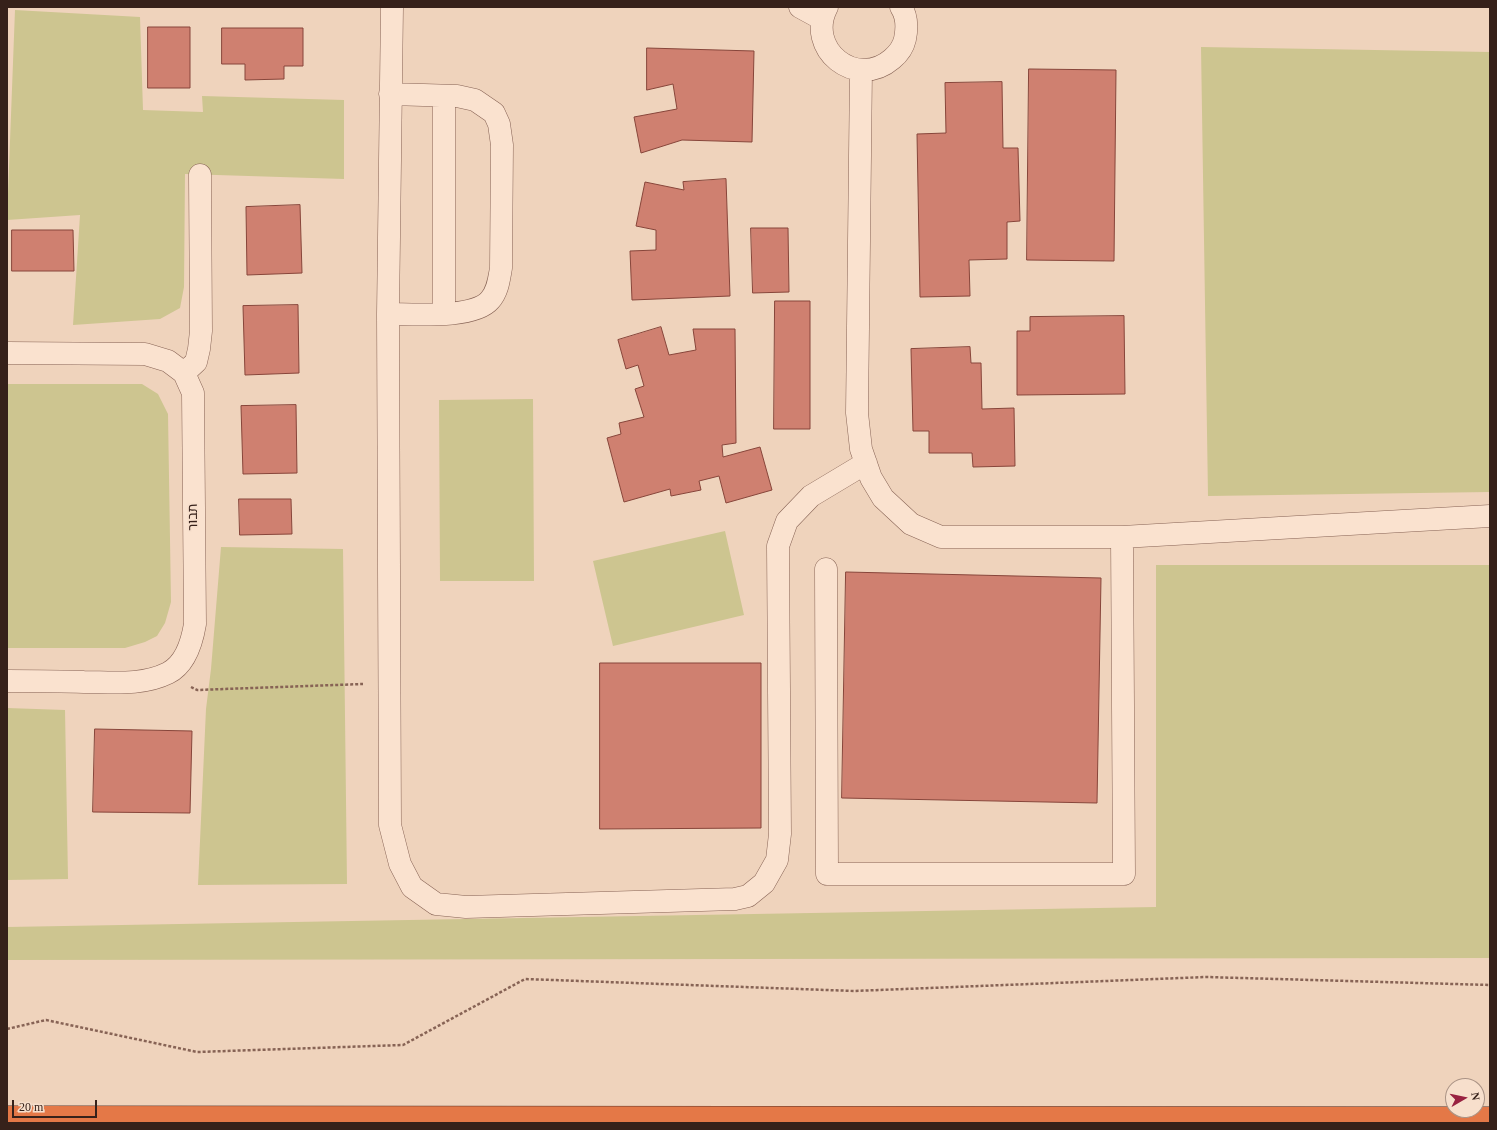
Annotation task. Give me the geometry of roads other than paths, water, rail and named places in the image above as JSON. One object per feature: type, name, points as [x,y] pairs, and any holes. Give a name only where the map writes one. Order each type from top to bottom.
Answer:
[{"type":"highway","points":[[7,1117],[1490,1118]]},
{"type":"street","points":[[392,7],[388,314],[390,824],[400,864],[412,887],[436,904],[466,907],[735,899],[748,896],[764,884],[777,860],[780,834],[778,546],[787,521],[811,496],[866,462]]},
{"type":"street","points":[[800,7],[824,13],[822,32],[824,43],[829,53],[836,60],[847,67],[861,70],[874,70],[887,64],[897,55],[903,45],[906,28],[903,11],[900,7]]},
{"type":"street","points":[[861,70],[857,413],[861,449],[871,478],[882,498],[911,524],[940,537],[1122,537],[1490,516]]},
{"type":"street","points":[[388,314],[456,314],[473,310],[490,301],[498,286],[501,268],[502,145],[499,124],[494,113],[475,100],[457,96],[390,94]]},
{"type":"street","points":[[444,96],[444,314]]},
{"type":"street","points":[[184,373],[196,362],[201,331],[200,175]]},
{"type":"street","name":"תבור","points":[[7,354],[145,354],[168,361],[184,373],[193,393],[195,624],[192,642],[182,661],[169,673],[149,680],[129,683],[7,680]]},
{"type":"street","points":[[826,569],[827,874],[1124,874],[1122,537]]}]
